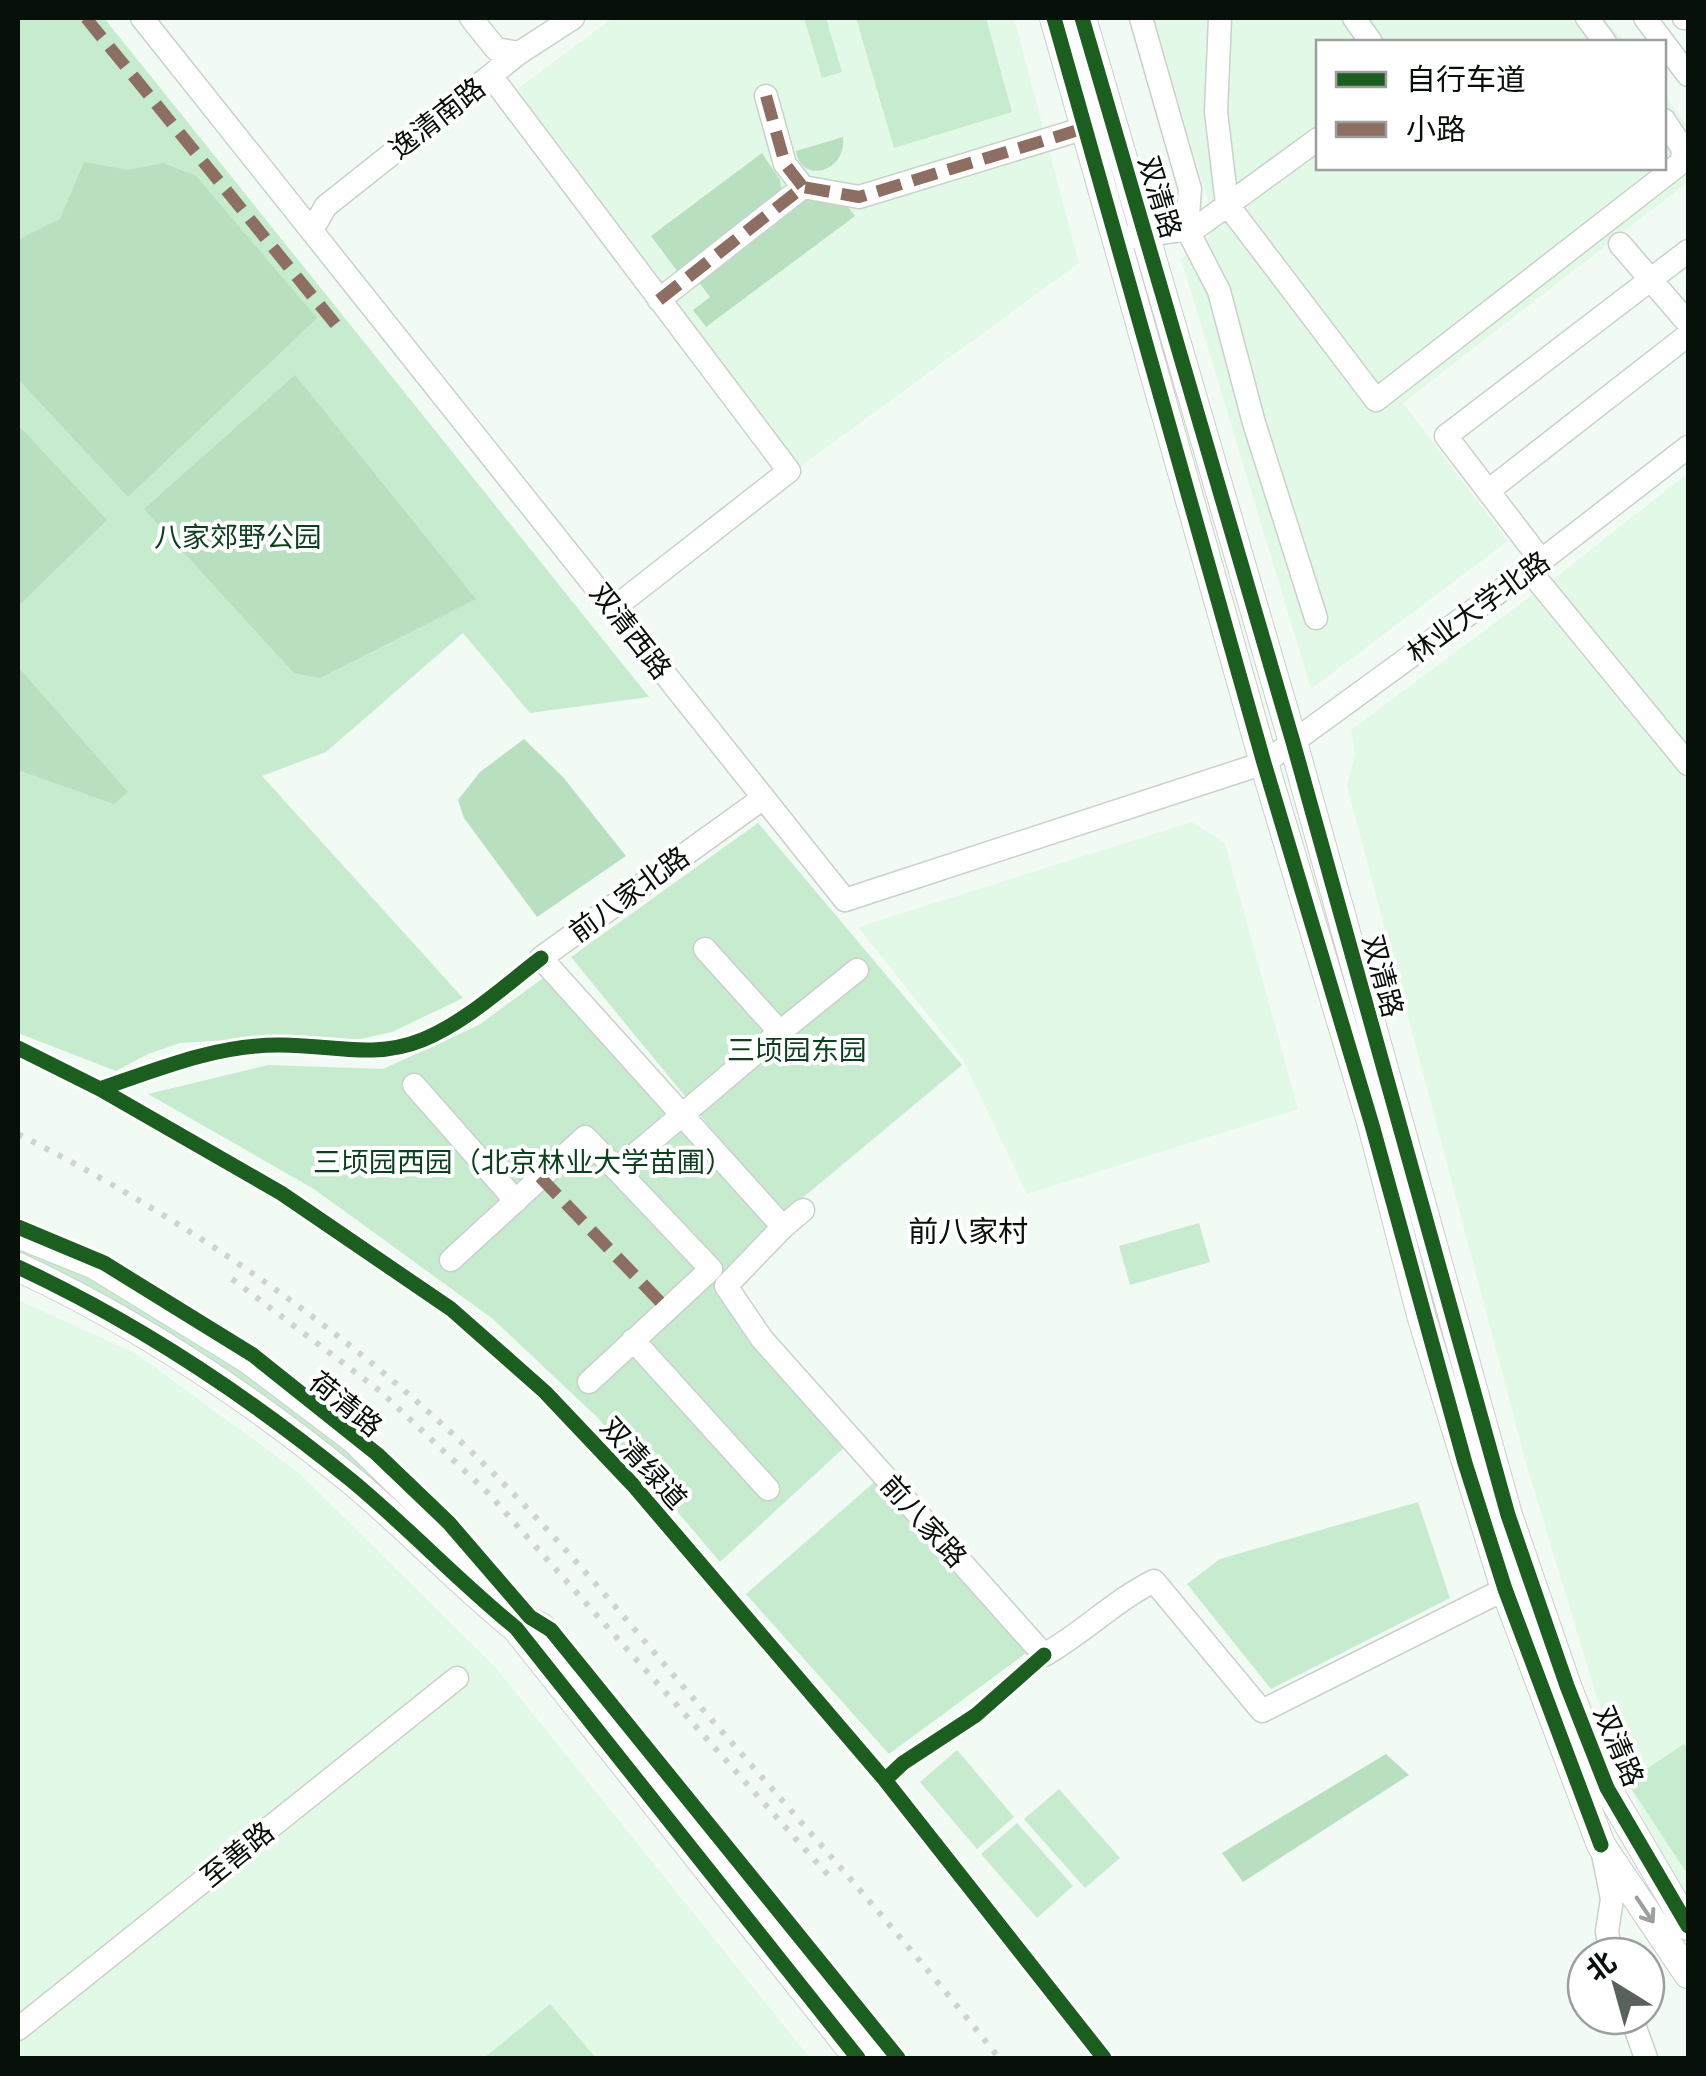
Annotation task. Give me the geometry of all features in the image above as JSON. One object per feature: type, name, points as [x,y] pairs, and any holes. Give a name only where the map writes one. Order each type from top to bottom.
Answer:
[{"type":"main road","name":"双清路","points":[[1054,18],[1085,128],[1132,237],[1292,742],[1508,1516],[1607,1788],[1688,1926]]},
{"type":"main road","name":"双清路","points":[[1082,18],[1132,237],[1264,763],[1372,1125],[1427,1333],[1505,1589],[1601,1845],[1688,1974]]},
{"type":"main road","name":"荷清路","points":[[18,1234],[95,1265],[126,1283],[248,1360],[354,1439],[452,1535],[526,1620],[542,1627],[888,2058]]},
{"type":"main road","name":"荷清路","points":[[18,1267],[89,1300],[208,1372],[352,1482],[462,1584],[516,1628],[858,2058]]},
{"type":"street","name":"双清西路","points":[[142,18],[845,900],[1264,763]]},
{"type":"street","points":[[471,18],[496,49],[518,52]]},
{"type":"street","name":"逸清南路","points":[[312,230],[326,206],[518,52],[574,18]]},
{"type":"street","points":[[1141,18],[1190,189],[1187,229],[1219,291],[1254,423],[1316,618]]},
{"type":"street","points":[[1220,18],[1216,112],[1226,204],[1376,400],[1682,162],[1683,149],[1666,123]]},
{"type":"street","points":[[1354,18],[1370,40]]},
{"type":"street","points":[[1587,18],[1604,40]]},
{"type":"street","points":[[1645,18],[1662,40]]},
{"type":"street","points":[[1666,46],[1688,75]]},
{"type":"street","points":[[491,76],[789,472],[614,608]]},
{"type":"street","points":[[766,96],[785,164],[803,188],[858,196],[1085,128]]},
{"type":"street","points":[[1132,237],[1196,228],[1316,141]]},
{"type":"street","points":[[659,300],[803,188]]},
{"type":"street","points":[[1620,244],[1688,322]]},
{"type":"street","points":[[1688,251],[1446,436],[1488,491],[1535,565],[1688,764]]},
{"type":"street","points":[[1488,491],[1688,336]]},
{"type":"street","name":"林业大学北路","points":[[1264,763],[1535,565],[1688,447]]},
{"type":"street","name":"前八家北路","points":[[682,1114],[541,958],[762,799]]},
{"type":"street","points":[[706,948],[780,1032]]},
{"type":"street","points":[[617,1170],[857,970]]},
{"type":"street","points":[[414,1085],[516,1201]]},
{"type":"street","points":[[682,1114],[783,1227],[803,1210]]},
{"type":"street","points":[[451,1260],[585,1137],[711,1269],[589,1382]]},
{"type":"street","name":"前八家路","points":[[783,1227],[726,1286],[762,1339],[1044,1654],[1154,1581],[1262,1711],[1505,1589]]},
{"type":"street","points":[[633,1340],[768,1489]]},
{"type":"street","name":"至善路","points":[[18,2030],[457,1678]]},
{"type":"street","name":"双清路","points":[[1601,1845],[1612,1899],[1608,1936]]},
{"type":"shaded area","points":[[613,18],[1014,18],[1079,263],[797,469],[508,96]]},
{"type":"shaded area","points":[[1154,18],[1605,18],[1622,40],[1316,40],[1316,170],[1666,170],[1666,97],[1688,127],[1688,182],[1403,403],[1508,541],[1311,689],[1181,259],[1209,237],[1212,215]]},
{"type":"shaded area","points":[[1688,473],[1688,1896],[1650,1837],[1596,1695],[1526,1463],[1347,786],[1355,753],[1351,730]]},
{"type":"shaded area","points":[[1192,822],[1225,843],[1298,1109],[1027,1194],[962,1058],[858,927]]},
{"type":"shaded area","points":[[18,1300],[135,1353],[298,1472],[497,1669],[810,2058],[18,2058]]},
{"type":"green space","name":"八家郊野公园","points":[[18,18],[104,18],[649,697],[530,713],[463,633],[326,752],[262,776],[463,998],[392,1032],[355,1040],[274,1037],[180,1043],[116,1071],[18,1033]]},
{"type":"green space","points":[[804,18],[826,18],[842,72],[822,78]]},
{"type":"green space","points":[[856,18],[986,18],[1012,112],[894,148]]},
{"type":"green space","points":[[843,137],[838,159],[831,166],[814,171],[800,162],[796,151]]},
{"type":"green space","points":[[762,153],[780,180],[782,192],[681,276],[651,236]]},
{"type":"green space","points":[[84,162],[128,170],[163,163],[196,176],[317,318],[128,497],[18,379],[18,240],[60,219]]},
{"type":"green space","points":[[805,201],[844,202],[855,216],[706,327],[693,310],[710,297],[698,281]]},
{"type":"green space","points":[[295,375],[476,599],[320,678],[294,673],[144,509]]},
{"type":"green space","points":[[18,425],[107,520],[18,606]]},
{"type":"green space","points":[[18,667],[128,792],[114,804],[18,770]]},
{"type":"green space","points":[[524,739],[563,777],[626,856],[537,917],[464,818],[458,800],[480,772]]},
{"type":"green space","name":"三顷园东园","points":[[758,823],[962,1065],[782,1215],[571,957]]},
{"type":"green space","name":"三顷园西园（北京林业大学苗圃）","points":[[546,976],[775,1229],[714,1291],[848,1444],[720,1562],[598,1418],[493,1319],[314,1189],[148,1094],[268,1065],[383,1069],[479,1025]]},
{"type":"green space","points":[[1199,1223],[1210,1262],[1130,1285],[1119,1246]]},
{"type":"green space","points":[[18,1246],[81,1270],[241,1365],[361,1456],[459,1561],[325,1454],[18,1264]]},
{"type":"green space","points":[[879,1478],[1029,1651],[889,1754],[746,1594]]},
{"type":"green space","points":[[1418,1502],[1450,1598],[1271,1689],[1187,1584],[1220,1559]]},
{"type":"green space","points":[[1684,1744],[1688,1749],[1688,1875],[1627,1782]]},
{"type":"green space","points":[[957,1750],[1014,1817],[977,1849],[920,1782]]},
{"type":"green space","points":[[1386,1754],[1409,1775],[1243,1882],[1222,1853]]},
{"type":"green space","points":[[1059,1789],[1120,1858],[1085,1888],[1024,1819]]},
{"type":"green space","points":[[1017,1823],[1073,1886],[1037,1918],[981,1854]]},
{"type":"green space","points":[[550,2004],[596,2058],[484,2058]]},
{"type":"railway","points":[[18,1134],[212,1246],[333,1333],[448,1429],[582,1568],[999,2058]]},
{"type":"railway","points":[[232,1279],[380,1391],[488,1493],[828,1875]]},
{"type":"marked path","points":[[86,18],[336,325]]},
{"type":"marked path","points":[[766,96],[785,164],[803,187]]},
{"type":"marked path","points":[[659,300],[803,187],[859,197],[1085,128]]},
{"type":"marked path","points":[[540,1177],[667,1309]]},
{"type":"cycle path","points":[[1054,18],[1264,763],[1372,1125],[1465,1463],[1505,1589],[1601,1845]]},
{"type":"cycle path","points":[[1082,18],[1293,742],[1508,1515],[1607,1788],[1688,1926]]},
{"type":"cycle path","points":[[100,1089],[232,1049],[278,1045],[368,1050],[404,1046],[454,1024],[541,958]]},
{"type":"cycle path","name":"双清绿道","points":[[18,1048],[100,1089],[281,1193],[451,1309],[545,1392],[633,1485],[885,1780],[1104,2058]]},
{"type":"cycle path","points":[[18,1227],[104,1263],[253,1355],[377,1454],[449,1523],[530,1617],[551,1630],[898,2058]]},
{"type":"cycle path","points":[[18,1267],[149,1337],[272,1419],[372,1498],[516,1628],[858,2058]]},
{"type":"cycle path","points":[[885,1780],[903,1763],[976,1715],[1044,1655]]},
{"type":"district","name":"前八家村","points":[[968,1232]]}]
